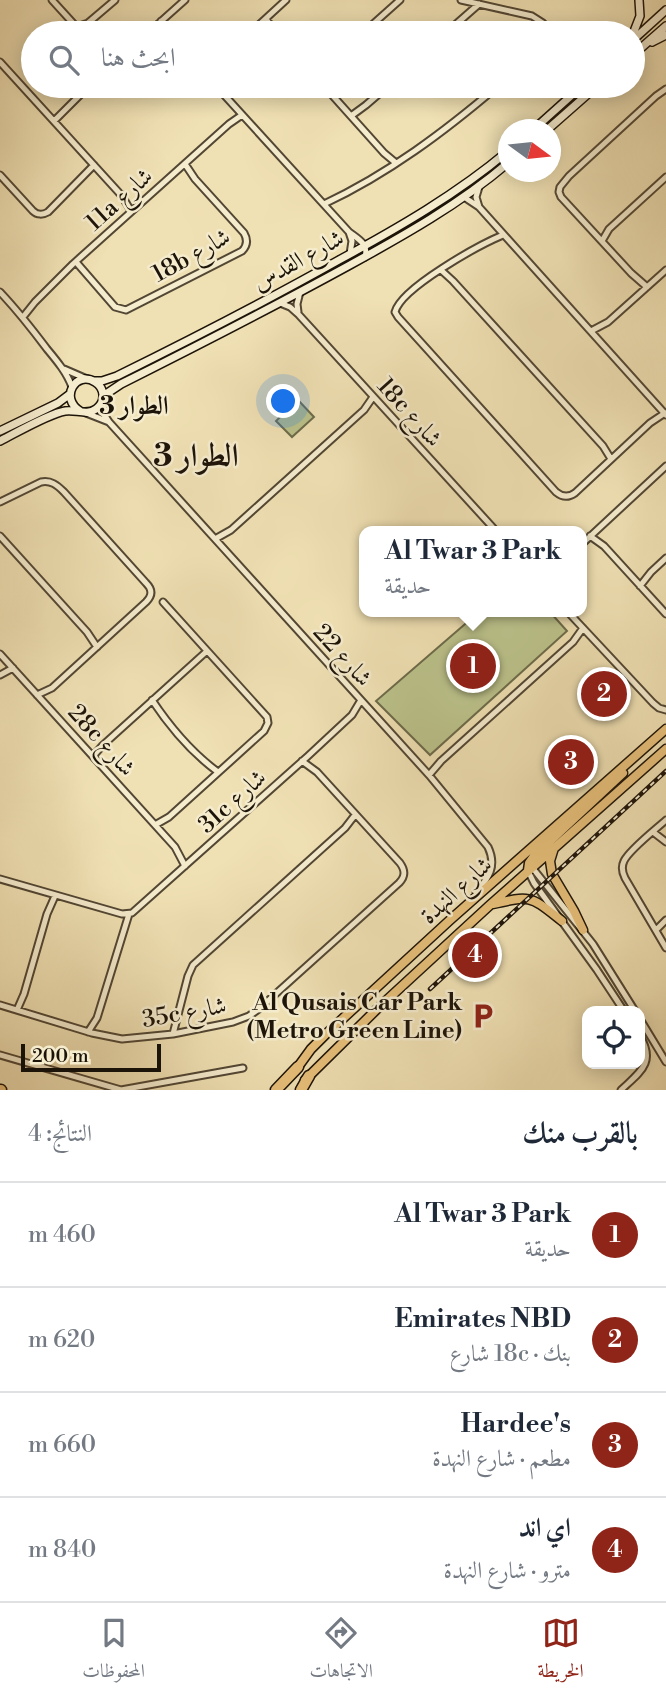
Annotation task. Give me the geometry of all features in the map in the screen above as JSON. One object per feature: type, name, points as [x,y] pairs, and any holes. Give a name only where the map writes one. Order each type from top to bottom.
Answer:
[{"type":"highway","points":[[276,1090],[298,1066]]},
{"type":"highway","points":[[299,1090],[309,1076]]},
{"type":"main road","points":[[638,21],[639,0]]},
{"type":"main road","points":[[645,30],[666,13]]},
{"type":"main road","points":[[648,43],[654,27],[666,13]]},
{"type":"main road","points":[[645,45],[666,26]]},
{"type":"main road","points":[[648,43],[666,35]]},
{"type":"main road","points":[[545,119],[569,98]]},
{"type":"main road","points":[[560,119],[583,98]]},
{"type":"main road","name":"شارع القدس","points":[[92,380],[110,379],[275,296],[408,221],[498,160]]},
{"type":"main road","points":[[464,197],[465,190],[483,176],[486,169]]},
{"type":"main road","name":"شارع القدس","points":[[103,399],[121,384],[365,257],[464,197],[498,172]]},
{"type":"main road","points":[[0,431],[58,403],[79,381],[92,380],[101,387],[103,399],[96,410],[60,412],[0,440]]},
{"type":"main road","points":[[71,391],[72,404],[83,412]]},
{"type":"main road","points":[[528,864],[666,729]]},
{"type":"main road","name":"شارع النهدة","points":[[281,1090],[318,1041],[450,920],[554,847],[666,749]]},
{"type":"main road","points":[[554,847],[550,861],[552,874],[583,930]]},
{"type":"main road","name":"شارع النهدة","points":[[309,1076],[490,905],[528,864]]},
{"type":"main road","points":[[490,905],[527,898],[540,903],[562,921]]},
{"type":"street","points":[[52,0],[71,21]]},
{"type":"street","points":[[91,21],[116,0]]},
{"type":"street","points":[[162,21],[185,0]]},
{"type":"street","points":[[264,20],[286,0]]},
{"type":"street","points":[[461,0],[532,16],[540,21]]},
{"type":"street","points":[[376,21],[399,1]]},
{"type":"street","points":[[459,21],[476,3]]},
{"type":"street","points":[[0,62],[21,85]]},
{"type":"street","points":[[644,289],[559,192],[569,176],[666,89]]},
{"type":"street","points":[[33,98],[134,209]]},
{"type":"street","points":[[52,119],[76,98]]},
{"type":"street","points":[[227,98],[349,232],[365,246],[365,257]]},
{"type":"street","points":[[335,98],[394,164]]},
{"type":"street","points":[[353,118],[374,98]]},
{"type":"street","points":[[324,204],[394,164],[448,128],[484,98]]},
{"type":"street","name":"11a شارع","points":[[21,314],[241,113]]},
{"type":"street","name":"18b شارع","points":[[75,263],[114,307],[126,310],[242,251],[246,244],[244,233],[195,179],[185,164]]},
{"type":"street","points":[[0,175],[33,211],[40,214],[48,212],[95,167]]},
{"type":"street","name":"18b شارع","points":[[179,169],[195,179]]},
{"type":"street","points":[[602,241],[610,229],[666,177]]},
{"type":"street","points":[[478,187],[476,197],[479,207]]},
{"type":"street","points":[[329,209],[342,195]]},
{"type":"street","points":[[464,197],[479,207],[664,413],[572,495],[562,496],[556,492],[395,313],[395,308],[411,290],[447,266],[503,235]]},
{"type":"street","points":[[489,241],[498,229]]},
{"type":"street","points":[[596,235],[610,229]]},
{"type":"street","points":[[349,232],[352,241],[349,254]]},
{"type":"street","points":[[447,266],[453,281]]},
{"type":"street","points":[[441,270],[613,457]]},
{"type":"street","points":[[596,337],[608,322],[666,270]]},
{"type":"street","points":[[0,292],[21,314],[61,367],[68,377],[71,391]]},
{"type":"street","points":[[299,315],[297,304],[300,292]]},
{"type":"street","name":"18c شارع","points":[[280,303],[299,315],[491,526]]},
{"type":"street","points":[[591,331],[608,322]]},
{"type":"street","points":[[61,367],[92,380]]},
{"type":"street","points":[[220,544],[231,530],[364,410],[373,397]]},
{"type":"street","name":"شارع 22","points":[[103,399],[103,413],[109,422],[427,773],[488,847],[493,864],[487,880],[450,920]]},
{"type":"street","points":[[364,410],[379,403]]},
{"type":"street","name":"شارع 22","points":[[83,412],[109,422]]},
{"type":"street","points":[[587,539],[666,466]]},
{"type":"street","points":[[0,502],[41,482],[54,483],[150,588],[149,600],[40,698]]},
{"type":"street","points":[[215,539],[231,530]]},
{"type":"street","points":[[593,534],[666,614]]},
{"type":"street","points":[[0,536],[99,645]]},
{"type":"street","points":[[638,583],[666,558]]},
{"type":"street","points":[[158,828],[266,730],[268,723],[268,719],[163,602]]},
{"type":"street","points":[[573,617],[656,706],[666,710]]},
{"type":"street","points":[[573,642],[583,628]]},
{"type":"street","points":[[427,773],[573,642],[588,633]]},
{"type":"street","points":[[92,755],[207,650]]},
{"type":"street","name":"28c شارع","points":[[0,654],[158,828],[177,850],[186,866]]},
{"type":"street","points":[[0,674],[7,662]]},
{"type":"street","points":[[0,674],[13,668]]},
{"type":"street","name":"31c شارع","points":[[129,913],[186,866],[352,715],[361,700]]},
{"type":"street","points":[[150,702],[215,775]]},
{"type":"street","name":"31c شارع","points":[[352,715],[367,708]]},
{"type":"street","points":[[173,1034],[193,965],[357,817],[305,758]]},
{"type":"street","name":"35c شارع","points":[[0,1005],[115,1039],[173,1034],[233,1022],[256,1011],[404,876],[400,863],[357,817]]},
{"type":"street","points":[[666,820],[627,855],[622,868],[625,878],[666,948]]},
{"type":"street","points":[[656,830],[666,841]]},
{"type":"street","name":"28c شارع","points":[[177,850],[193,859]]},
{"type":"street","points":[[528,864],[534,883],[621,1006]]},
{"type":"street","points":[[528,864],[552,891],[571,919],[583,930],[632,1006]]},
{"type":"street","points":[[0,879],[129,913],[97,1018],[88,1032]]},
{"type":"street","points":[[20,1011],[53,895]]},
{"type":"street","points":[[656,930],[666,920]]},
{"type":"street","points":[[178,1017],[181,1032]]},
{"type":"street","points":[[97,1018],[97,1034]]},
{"type":"street","points":[[645,1027],[666,1062]]},
{"type":"street","points":[[645,1046],[645,1064]]},
{"type":"street","points":[[0,1055],[121,1090],[243,1068]]},
{"type":"street","points":[[621,1090],[642,1069]]},
{"type":"green space","points":[[298,400],[314,417],[292,437],[276,421]]},
{"type":"green space","points":[[473,617],[554,617],[567,631],[430,755],[376,701]]},
{"type":"railway","points":[[430,989],[666,771]]},
{"type":"place","name":"Al Twar 3 Park","points":[[473,666]]},
{"type":"place","name":"Emirates NBD","points":[[604,694]]},
{"type":"place","name":"Hardee's","points":[[571,762]]},
{"type":"place","name":"اي اند","points":[[475,955]]},
{"type":"place","name":"Al Qusais Car Park (Metro Green Line)","points":[[483,1016]]},
{"type":"district","name":"الطوار 3","points":[[134,405]]},
{"type":"district","name":"الطوار 3","points":[[196,455]]}]
